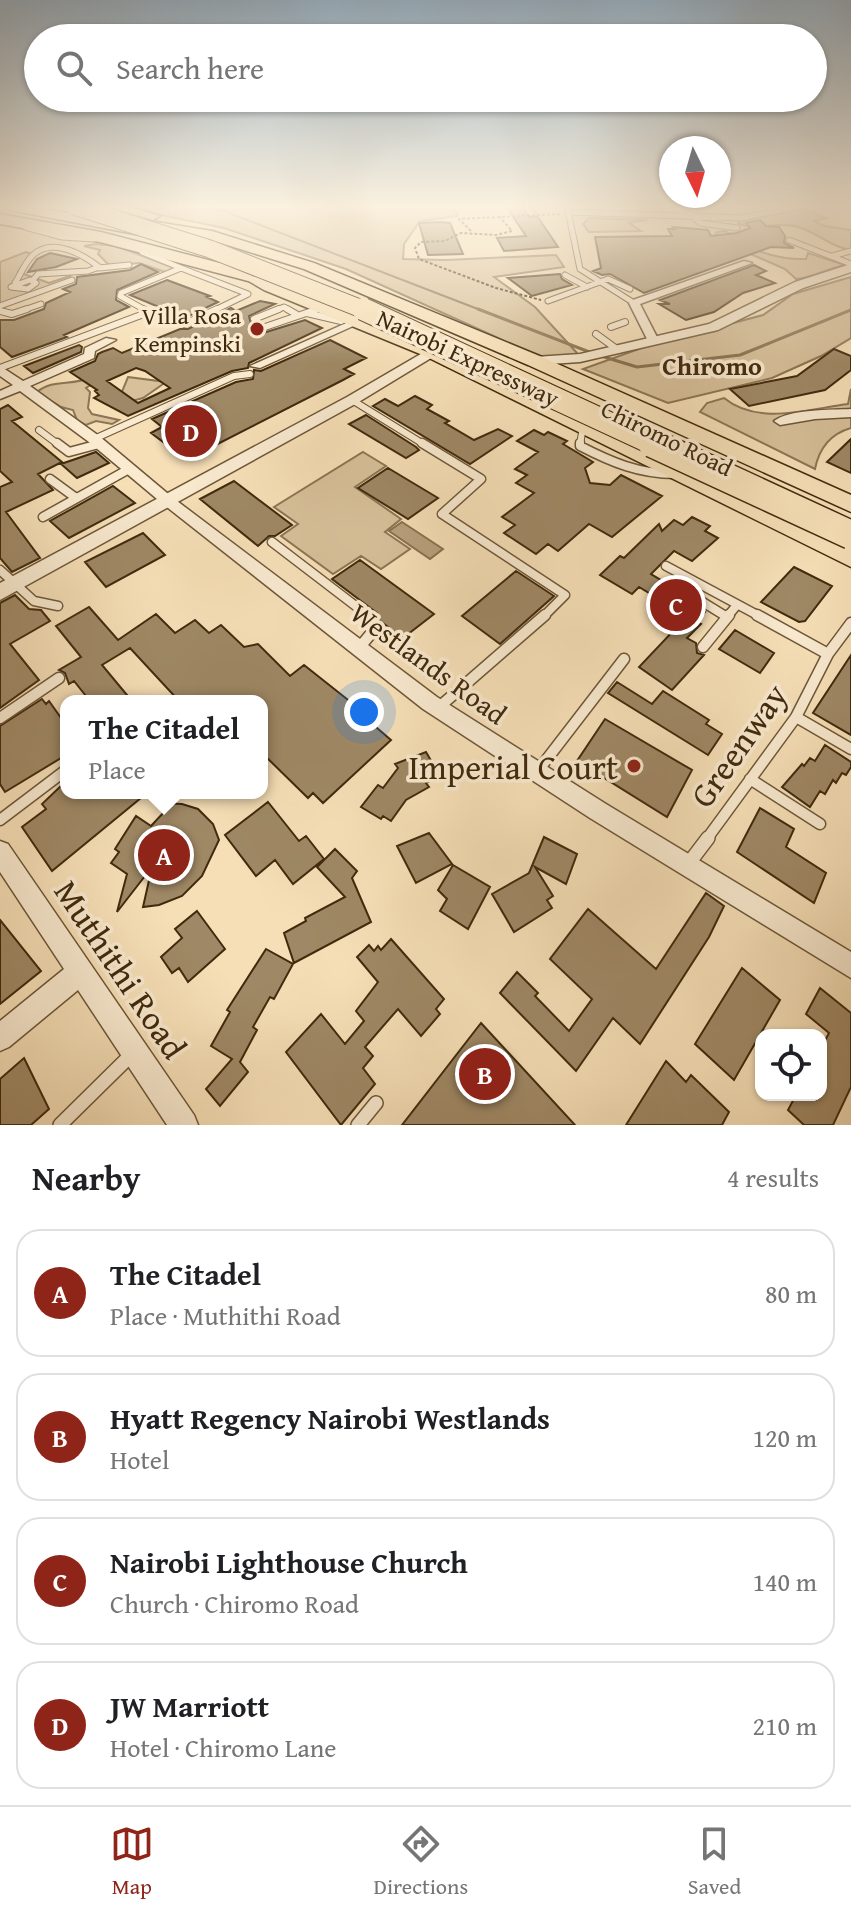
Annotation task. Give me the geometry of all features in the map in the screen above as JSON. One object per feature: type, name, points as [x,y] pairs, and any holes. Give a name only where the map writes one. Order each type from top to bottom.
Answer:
[{"type":"highway","points":[[174,258],[279,286],[522,383]]},
{"type":"highway","name":"Chiromo Road","points":[[214,258],[238,267],[315,310],[349,318],[431,352],[851,558]]},
{"type":"highway","name":"Nairobi Expressway","points":[[235,258],[335,296],[851,535]]},
{"type":"highway","points":[[244,258],[280,274],[279,283],[349,318]]},
{"type":"highway","name":"Nairobi Expressway","points":[[255,258],[346,293],[851,520]]},
{"type":"highway","name":"Chiromo Road","points":[[285,258],[535,361],[578,364],[851,504]]},
{"type":"street","points":[[653,341],[634,303],[747,263]]},
{"type":"street","points":[[578,364],[611,351],[713,327],[799,285],[851,266]]},
{"type":"street","points":[[253,370],[349,318]]},
{"type":"street","points":[[0,395],[90,356],[89,350],[110,340]]},
{"type":"street","points":[[4,582],[168,501],[352,400],[431,352]]},
{"type":"street","name":"Westlands Road","points":[[0,369],[438,708],[536,773],[851,966]]},
{"type":"street","points":[[780,421],[851,413]]},
{"type":"street","name":"Muthithi Road","points":[[0,852],[184,1125]]},
{"type":"street","points":[[0,1038],[82,971]]},
{"type":"lane","points":[[31,258],[12,289],[34,287],[36,283],[33,280]]},
{"type":"lane","points":[[86,258],[99,268]]},
{"type":"lane","points":[[131,307],[185,324],[248,295],[162,258]]},
{"type":"lane","points":[[171,258],[270,287]]},
{"type":"lane","points":[[578,258],[580,269],[634,303]]},
{"type":"lane","points":[[15,283],[33,280],[38,274],[85,272],[129,265]]},
{"type":"lane","points":[[147,313],[120,296],[121,293],[181,268]]},
{"type":"lane","points":[[565,275],[587,287]]},
{"type":"lane","points":[[548,301],[608,279],[630,289]]},
{"type":"lane","points":[[0,309],[72,280]]},
{"type":"lane","points":[[14,301],[19,290]]},
{"type":"lane","points":[[0,309],[17,313],[41,304]]},
{"type":"lane","points":[[254,319],[284,307],[296,314]]},
{"type":"lane","points":[[265,327],[315,310]]},
{"type":"lane","points":[[0,369],[147,313]]},
{"type":"lane","points":[[611,327],[625,322]]},
{"type":"lane","points":[[596,334],[611,351]]},
{"type":"lane","points":[[39,430],[69,452],[253,370]]},
{"type":"lane","points":[[352,400],[481,479],[442,514],[565,595],[562,601],[438,708]]},
{"type":"lane","points":[[43,517],[129,469]]},
{"type":"lane","points":[[50,479],[76,498]]},
{"type":"lane","points":[[272,542],[372,619],[374,630],[359,648]]},
{"type":"lane","points":[[666,566],[828,654]]},
{"type":"lane","points":[[4,582],[34,601],[58,606]]},
{"type":"lane","points":[[696,598],[727,617]]},
{"type":"lane","points":[[703,647],[737,605]]},
{"type":"lane","name":"Greenway","points":[[688,864],[796,717],[828,654],[851,623]]},
{"type":"lane","points":[[536,773],[624,659]]},
{"type":"lane","points":[[0,718],[59,678]]},
{"type":"lane","points":[[796,717],[851,749]]},
{"type":"lane","points":[[0,820],[60,775]]},
{"type":"lane","points":[[750,779],[820,824]]},
{"type":"lane","points":[[60,1125],[135,1051]]},
{"type":"lane","points":[[358,1125],[376,1103]]},
{"type":"path","points":[[419,258],[496,288],[548,301]]},
{"type":"shaded area","points":[[28,258],[18,272],[49,283],[70,276],[72,279],[0,304],[0,262]]},
{"type":"shaded area","points":[[102,258],[149,258],[174,268],[165,272],[139,263],[110,266]]},
{"type":"shaded area","points":[[315,258],[558,258],[564,267],[494,277],[535,307],[578,354],[551,362],[346,269]]},
{"type":"shaded area","points":[[761,258],[825,258],[845,265],[796,279],[785,269]]},
{"type":"shaded area","points":[[851,277],[851,338],[821,356],[772,378],[668,403],[583,369],[647,346],[763,315],[793,294]]},
{"type":"shaded area","points":[[91,377],[94,383],[86,388],[90,392],[88,408],[92,414],[119,420],[112,424],[96,421],[86,425],[77,420],[73,410],[61,407],[37,392],[50,385]]},
{"type":"shaded area","points":[[128,377],[166,382],[143,398],[132,401],[121,394]]},
{"type":"shaded area","points":[[851,389],[851,428],[827,443],[815,469],[700,412],[707,403],[724,398],[737,407],[768,414],[800,412],[848,404]]},
{"type":"shaded area","points":[[363,452],[386,466],[355,487],[401,519],[385,532],[410,549],[381,569],[361,556],[333,574],[281,536],[298,524],[274,507]]},
{"type":"shaded area","points":[[402,522],[443,549],[430,559],[389,531]]},
{"type":"building","points":[[75,258],[77,259],[28,272],[37,259]]},
{"type":"building","points":[[599,258],[739,258],[644,293],[610,274],[593,271],[601,268]]},
{"type":"building","points":[[141,264],[158,272],[117,290],[116,300],[129,307],[64,335],[67,337],[12,357],[0,347],[0,320],[14,320],[44,309],[46,303],[70,292],[63,289],[76,284],[77,277],[130,270]]},
{"type":"building","points":[[754,265],[766,271],[756,275],[775,283],[743,293],[714,312],[686,320],[659,304],[670,304],[660,300]]},
{"type":"building","points":[[560,274],[572,285],[532,296],[508,278]]},
{"type":"building","points":[[167,280],[218,302],[185,318],[130,295]]},
{"type":"building","points":[[260,301],[275,304],[249,316],[251,324],[261,323],[259,328],[263,333],[305,320],[322,328],[249,363],[248,368],[232,371],[128,416],[94,398],[99,395],[97,390],[70,372],[95,361],[102,352],[113,348],[122,353],[180,329],[188,329],[231,308],[236,311]],"holes":[[[136,368],[170,388],[138,403],[107,381]]]},
{"type":"building","points":[[330,340],[366,358],[344,369],[354,374],[198,454],[190,448],[179,454],[151,433],[162,427],[152,419],[236,382],[253,379],[254,370],[261,371]]},
{"type":"building","points":[[79,345],[81,352],[33,373],[24,366]]},
{"type":"building","points":[[834,349],[851,356],[851,370],[825,390],[749,406],[730,389],[797,376]]},
{"type":"building","points":[[415,396],[432,405],[427,409],[449,421],[445,423],[474,440],[498,429],[512,436],[470,464],[373,406],[385,399],[398,406]]},
{"type":"building","points":[[8,405],[22,417],[12,421],[62,462],[38,474],[53,490],[6,512],[40,558],[12,572],[0,558],[0,487],[12,482],[0,471],[0,409]]},
{"type":"building","points":[[366,415],[419,450],[406,458],[349,424]]},
{"type":"building","points":[[534,430],[544,435],[548,432],[567,441],[563,444],[593,462],[585,468],[590,483],[610,485],[621,475],[662,496],[612,537],[589,524],[558,551],[548,544],[536,554],[504,533],[515,525],[502,517],[534,493],[516,483],[527,475],[515,469],[538,452],[517,441]]},
{"type":"building","points":[[851,439],[851,473],[827,462]]},
{"type":"building","points":[[96,452],[109,463],[77,478],[61,464]]},
{"type":"building","points":[[388,468],[438,498],[408,519],[358,488]]},
{"type":"building","points":[[234,481],[292,525],[275,536],[269,536],[258,546],[200,499]]},
{"type":"building","points":[[113,486],[135,503],[69,538],[50,521]]},
{"type":"building","points":[[692,517],[710,526],[705,531],[718,538],[692,561],[674,551],[651,574],[689,597],[705,612],[696,621],[701,624],[687,638],[696,643],[697,653],[704,655],[672,690],[639,667],[676,628],[659,617],[670,606],[639,587],[632,594],[600,575],[620,556],[624,558],[659,524],[662,531],[674,520],[683,525]]},
{"type":"building","points":[[143,533],[165,555],[106,587],[85,562]]},
{"type":"building","points":[[360,560],[434,614],[403,638],[380,621],[377,613],[332,579]]},
{"type":"building","points":[[794,567],[832,586],[805,621],[799,622],[761,602]]},
{"type":"building","points":[[516,571],[554,596],[500,644],[462,616]]},
{"type":"building","points":[[15,595],[29,609],[41,610],[50,621],[10,644],[39,680],[0,708],[0,603]]},
{"type":"building","points":[[89,607],[118,640],[156,614],[175,633],[195,620],[209,633],[221,625],[244,647],[258,644],[290,676],[304,665],[357,707],[355,709],[391,740],[323,803],[313,793],[308,798],[268,759],[268,695],[173,695],[130,648],[102,665],[127,695],[85,695],[74,681],[69,684],[65,673],[59,670],[81,657],[56,626]]},
{"type":"building","points":[[735,630],[774,653],[760,673],[719,649]]},
{"type":"building","points":[[851,655],[851,735],[813,713]]},
{"type":"building","points":[[617,682],[652,704],[663,691],[709,720],[706,724],[722,734],[708,755],[608,693]]},
{"type":"building","points":[[42,699],[46,704],[49,701],[60,717],[60,759],[5,792],[0,784],[0,726]]},
{"type":"building","name":"Imperial Court","points":[[605,719],[692,770],[667,817],[577,761]]},
{"type":"building","points":[[825,745],[851,762],[851,767],[846,775],[842,773],[836,783],[833,780],[825,794],[820,791],[810,807],[782,787],[802,764],[804,766],[810,758],[815,761]]},
{"type":"building","points":[[426,752],[440,776],[426,783],[429,787],[406,800],[391,821],[383,816],[381,819],[361,807],[378,785],[383,788],[398,768],[395,764]]},
{"type":"building","points":[[60,787],[60,799],[140,799],[52,871],[22,827],[46,809],[42,804]]},
{"type":"building","points":[[268,802],[299,841],[306,836],[324,859],[293,884],[275,860],[256,876],[225,835]]},
{"type":"building","points":[[161,803],[198,809],[213,824],[219,840],[202,876],[182,896],[159,905],[143,907],[152,867],[117,912],[127,874],[111,863],[119,852],[115,849],[136,816],[151,826],[166,810]]},
{"type":"building","points":[[760,808],[794,829],[786,847],[826,873],[814,903],[737,852]]},
{"type":"building","points":[[429,833],[452,864],[416,883],[397,846]]},
{"type":"building","points":[[544,837],[577,854],[566,884],[535,867],[553,896],[547,900],[552,908],[514,932],[492,894],[529,873]]},
{"type":"building","points":[[335,849],[357,871],[352,878],[371,922],[294,963],[284,933],[345,897],[317,867]]},
{"type":"building","points":[[453,865],[490,887],[468,929],[440,911],[447,899],[438,890]]},
{"type":"building","points":[[706,893],[724,906],[709,937],[640,1044],[613,1018],[576,1071],[500,993],[517,972],[569,1031],[592,999],[550,959],[588,909],[656,969]]},
{"type":"building","points":[[197,911],[225,949],[188,982],[179,968],[172,973],[161,957],[182,938],[175,929]]},
{"type":"building","points":[[0,920],[41,971],[0,1004]]},
{"type":"building","points":[[391,939],[444,999],[436,1009],[440,1014],[421,1036],[398,1009],[365,1047],[373,1056],[363,1068],[375,1084],[341,1125],[286,1052],[321,1014],[345,1044],[364,1021],[356,1011],[378,982],[357,957],[369,945],[374,951],[378,946],[381,950]]},
{"type":"building","points":[[266,949],[293,964],[274,999],[270,997],[253,1027],[257,1030],[240,1062],[248,1072],[220,1106],[206,1089],[232,1059],[211,1046],[230,1012],[227,1010]]},
{"type":"building","points":[[742,968],[780,1000],[763,1029],[755,1029],[755,1043],[734,1080],[695,1044]]},
{"type":"building","points":[[820,988],[851,1013],[851,1087],[833,1125],[804,1125],[788,1110],[793,1101],[827,1101],[829,1033],[806,1014]]},
{"type":"building","points":[[481,1023],[575,1125],[402,1125]]},
{"type":"building","points":[[24,1058],[49,1109],[31,1125],[0,1125],[0,1079]]},
{"type":"building","points":[[666,1061],[686,1082],[691,1075],[729,1112],[722,1125],[626,1125]]},
{"type":"waterway","points":[[347,258],[483,311]]},
{"type":"waterway","points":[[478,309],[592,353]]},
{"type":"waterway","points":[[601,356],[637,367],[740,355],[851,310]]},
{"type":"place","name":"Villa Rosa Kempinski","points":[[257,329]]},
{"type":"place","name":"JW Marriott","points":[[191,431]]},
{"type":"place","name":"Nairobi Lighthouse Church","points":[[676,605]]},
{"type":"place","name":"Imperial Court","points":[[634,766]]},
{"type":"place","name":"The Citadel","points":[[164,855]]},
{"type":"place","name":"Hyatt Regency Nairobi Westlands","points":[[485,1074]]},
{"type":"district","name":"Chiromo","points":[[712,365]]}]
